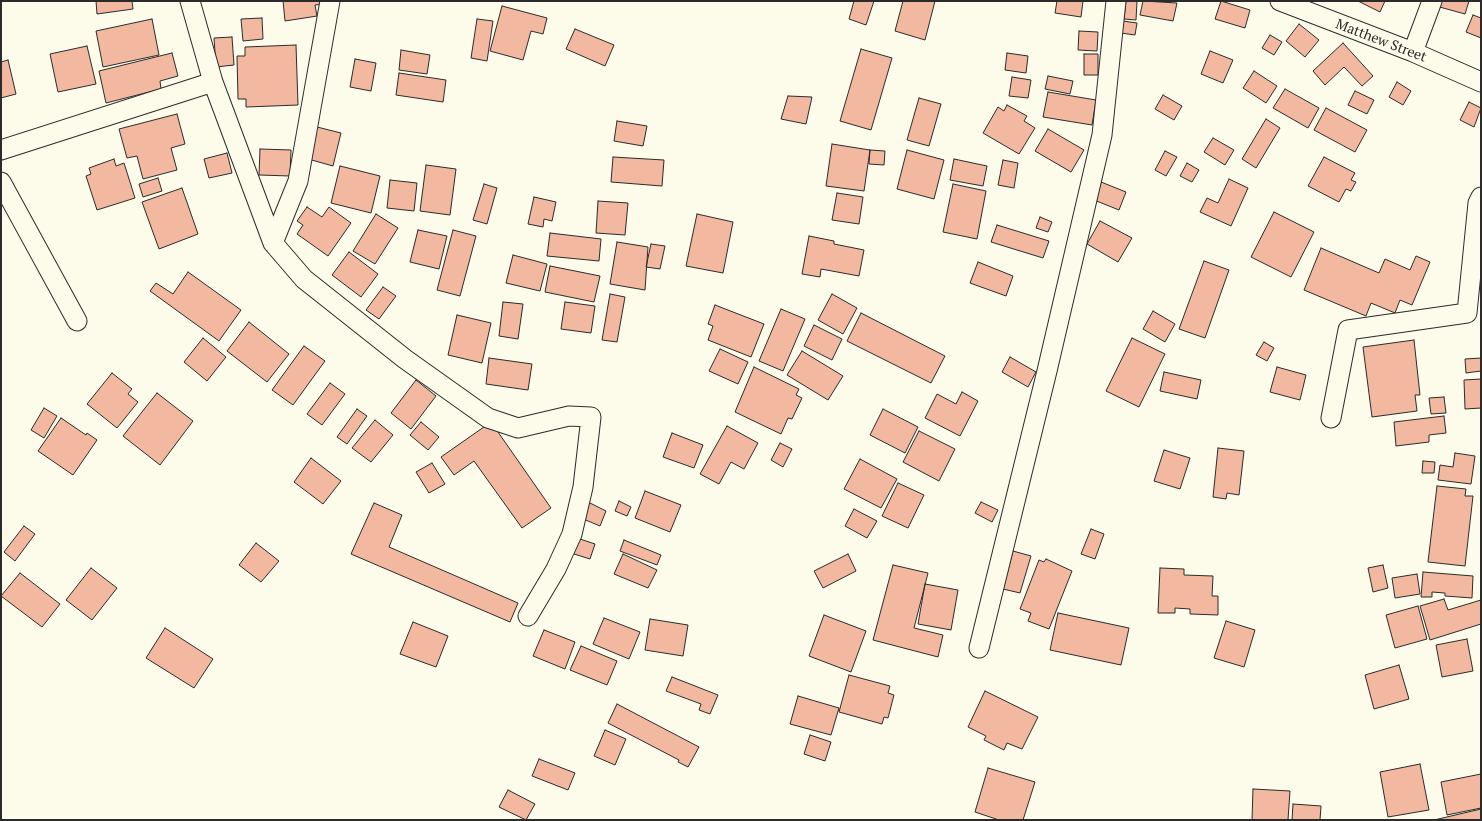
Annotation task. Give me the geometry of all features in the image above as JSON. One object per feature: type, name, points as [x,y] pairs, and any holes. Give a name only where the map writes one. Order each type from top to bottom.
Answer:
[{"type":"street","points":[[190,1],[213,82],[273,243],[304,279],[405,359],[488,418],[518,428],[568,416],[591,417],[583,487],[572,534],[556,569],[528,616]]},
{"type":"street","points":[[273,243],[298,181],[330,1]]},
{"type":"street","points":[[979,648],[1047,371],[1102,135],[1116,1]]},
{"type":"street","name":"Matthew Street","points":[[1280,1],[1413,52],[1481,82]]},
{"type":"street","points":[[1413,52],[1432,1]]},
{"type":"street","points":[[1,150],[213,82]]},
{"type":"street","points":[[1,182],[77,321]]},
{"type":"street","points":[[1331,418],[1348,330],[1467,314],[1478,203],[1481,197]]},
{"type":"building","points":[[96,1],[132,1],[133,9],[97,14]]},
{"type":"building","points":[[283,1],[325,1],[325,4],[315,5],[317,16],[285,21]]},
{"type":"building","points":[[854,1],[874,1],[866,25],[849,19]]},
{"type":"building","points":[[903,1],[935,1],[925,40],[895,31]]},
{"type":"building","points":[[1057,1],[1083,1],[1081,17],[1055,13]]},
{"type":"building","points":[[1126,1],[1137,1],[1136,20],[1124,19]]},
{"type":"building","points":[[1143,1],[1177,3],[1173,21],[1140,15]]},
{"type":"building","points":[[1221,1],[1250,10],[1245,28],[1215,19]]},
{"type":"building","points":[[1358,1],[1385,1],[1380,12]]},
{"type":"building","points":[[1438,1],[1469,1],[1465,14],[1436,6]]},
{"type":"building","points":[[502,6],[547,18],[543,34],[531,31],[523,60],[490,51]]},
{"type":"building","points":[[1473,15],[1481,18],[1481,38],[1466,32]]},
{"type":"building","points":[[262,18],[263,39],[243,41],[241,19]]},
{"type":"building","points":[[152,19],[159,55],[103,67],[96,31]]},
{"type":"building","points":[[477,19],[493,21],[487,61],[471,58]]},
{"type":"building","points":[[1123,21],[1137,23],[1135,35],[1121,33]]},
{"type":"building","points":[[1299,24],[1319,40],[1305,57],[1286,41]]},
{"type":"building","points":[[575,29],[614,45],[605,66],[566,49]]},
{"type":"building","points":[[1079,31],[1098,32],[1097,51],[1078,50]]},
{"type":"building","points":[[1270,35],[1282,42],[1274,55],[1262,48]]},
{"type":"building","points":[[232,37],[234,65],[216,67],[214,38]]},
{"type":"building","points":[[1343,43],[1373,76],[1362,86],[1344,67],[1325,85],[1313,71]]},
{"type":"building","points":[[296,45],[298,105],[246,107],[246,99],[238,99],[237,56],[245,56],[245,47]]},
{"type":"building","points":[[87,46],[96,84],[58,92],[50,54]]},
{"type":"building","points":[[861,49],[892,58],[871,130],[840,121]]},
{"type":"building","points":[[401,50],[430,55],[427,74],[399,70]]},
{"type":"building","points":[[1210,51],[1233,60],[1223,83],[1201,74]]},
{"type":"building","points":[[172,53],[178,76],[160,81],[161,89],[106,103],[99,71]]},
{"type":"building","points":[[1007,53],[1028,56],[1026,73],[1005,70]]},
{"type":"building","points":[[1084,54],[1098,54],[1098,75],[1084,75]]},
{"type":"building","points":[[355,59],[376,63],[371,91],[350,87]]},
{"type":"building","points":[[8,60],[16,94],[1,98],[1,62]]},
{"type":"building","points":[[1254,71],[1277,86],[1266,103],[1243,88]]},
{"type":"building","points":[[399,73],[446,80],[443,102],[396,95]]},
{"type":"building","points":[[1048,76],[1073,81],[1070,94],[1045,89]]},
{"type":"building","points":[[1012,77],[1031,80],[1028,98],[1009,96]]},
{"type":"building","points":[[1397,82],[1411,91],[1403,105],[1389,97]]},
{"type":"building","points":[[1285,89],[1319,108],[1308,128],[1273,108]]},
{"type":"building","points":[[1355,91],[1374,100],[1367,114],[1348,105]]},
{"type":"building","points":[[1048,92],[1096,100],[1092,125],[1043,117]]},
{"type":"building","points":[[1163,95],[1182,106],[1174,120],[1155,109]]},
{"type":"building","points":[[788,96],[812,97],[806,124],[781,119]]},
{"type":"building","points":[[919,98],[941,104],[929,146],[907,140]]},
{"type":"building","points":[[1469,102],[1481,108],[1474,127],[1460,120]]},
{"type":"building","points":[[1007,105],[1027,116],[1024,121],[1035,128],[1019,154],[983,133],[998,107],[1004,111]]},
{"type":"building","points":[[1326,108],[1367,130],[1355,152],[1314,130]]},
{"type":"building","points":[[177,114],[185,144],[171,148],[177,170],[143,179],[137,156],[127,158],[119,129]]},
{"type":"building","points":[[1266,119],[1280,128],[1256,168],[1242,159]]},
{"type":"building","points":[[617,121],[647,126],[643,146],[614,141]]},
{"type":"building","points":[[317,127],[341,133],[333,166],[308,159]]},
{"type":"building","points":[[1048,129],[1084,150],[1071,172],[1035,151]]},
{"type":"building","points":[[1213,138],[1234,150],[1225,165],[1204,152]]},
{"type":"building","points":[[832,144],[870,150],[864,191],[826,186]]},
{"type":"building","points":[[260,149],[291,150],[290,176],[259,175]]},
{"type":"building","points":[[870,150],[885,151],[884,165],[869,164]]},
{"type":"building","points":[[907,150],[944,160],[934,199],[897,189]]},
{"type":"building","points":[[1165,151],[1177,157],[1166,176],[1155,170]]},
{"type":"building","points":[[227,153],[232,173],[209,178],[204,159]]},
{"type":"building","points":[[613,157],[664,160],[662,186],[611,182]]},
{"type":"building","points":[[1324,157],[1355,173],[1351,180],[1356,182],[1351,191],[1346,189],[1339,202],[1308,186]]},
{"type":"building","points":[[114,159],[116,166],[124,163],[135,198],[97,210],[86,176],[91,174],[89,168]]},
{"type":"building","points":[[954,159],[987,166],[983,186],[950,180]]},
{"type":"building","points":[[1003,160],[1018,163],[1014,188],[998,185]]},
{"type":"building","points":[[1187,163],[1199,170],[1192,182],[1180,176]]},
{"type":"building","points":[[426,165],[456,169],[450,215],[420,211]]},
{"type":"building","points":[[340,166],[380,176],[371,213],[331,203]]},
{"type":"building","points":[[158,178],[162,191],[143,197],[139,184]]},
{"type":"building","points":[[1229,179],[1248,188],[1231,226],[1200,212],[1207,198],[1218,203]]},
{"type":"building","points":[[390,180],[417,183],[414,211],[387,208]]},
{"type":"building","points":[[1101,182],[1126,192],[1119,210],[1094,200]]},
{"type":"building","points":[[484,184],[497,188],[487,224],[473,220]]},
{"type":"building","points":[[953,184],[986,191],[977,239],[943,232]]},
{"type":"building","points":[[182,188],[198,234],[159,249],[142,202]]},
{"type":"building","points":[[837,193],[863,197],[859,224],[832,220]]},
{"type":"building","points":[[534,197],[556,202],[552,221],[544,219],[543,227],[528,224]]},
{"type":"building","points":[[598,201],[628,203],[625,235],[596,233]]},
{"type":"building","points":[[307,207],[322,217],[329,207],[351,223],[328,256],[297,234],[303,225],[297,221]]},
{"type":"building","points":[[1274,212],[1314,232],[1291,277],[1251,257]]},
{"type":"building","points":[[376,214],[398,228],[375,264],[353,251]]},
{"type":"building","points":[[697,214],[733,222],[723,273],[686,266]]},
{"type":"building","points":[[1040,217],[1052,222],[1048,232],[1036,228]]},
{"type":"building","points":[[1100,221],[1132,238],[1118,262],[1087,244]]},
{"type":"building","points":[[997,225],[1049,241],[1043,258],[991,242]]},
{"type":"building","points":[[418,230],[447,236],[439,269],[410,262]]},
{"type":"building","points":[[453,230],[476,236],[460,296],[437,290]]},
{"type":"building","points":[[550,233],[601,239],[599,261],[547,256]]},
{"type":"building","points":[[809,236],[834,241],[834,244],[864,250],[859,276],[821,269],[820,277],[802,274]]},
{"type":"building","points":[[617,242],[648,247],[645,290],[610,284]]},
{"type":"building","points":[[651,244],[665,246],[660,269],[646,267]]},
{"type":"building","points":[[1321,248],[1379,273],[1385,259],[1410,270],[1416,256],[1430,262],[1412,305],[1400,300],[1395,313],[1371,303],[1366,316],[1304,290]]},
{"type":"building","points":[[349,252],[378,274],[361,297],[332,275]]},
{"type":"building","points":[[513,255],[547,264],[540,291],[506,283]]},
{"type":"building","points":[[1204,261],[1229,270],[1205,338],[1179,329]]},
{"type":"building","points":[[978,262],[1013,276],[1006,296],[970,283]]},
{"type":"building","points":[[550,266],[600,276],[594,302],[545,292]]},
{"type":"building","points":[[188,272],[241,310],[219,341],[150,291],[156,283],[173,294]]},
{"type":"building","points":[[383,287],[396,296],[379,319],[366,310]]},
{"type":"building","points":[[610,294],[625,297],[617,342],[602,340]]},
{"type":"building","points":[[832,294],[857,308],[843,334],[818,320]]},
{"type":"building","points":[[503,302],[523,304],[518,339],[499,336]]},
{"type":"building","points":[[565,302],[595,306],[591,333],[561,329]]},
{"type":"building","points":[[715,305],[764,324],[751,357],[708,340],[713,326],[708,324]]},
{"type":"building","points":[[781,309],[805,319],[783,371],[759,361]]},
{"type":"building","points":[[1153,311],[1175,324],[1165,342],[1143,329]]},
{"type":"building","points":[[861,313],[945,356],[931,383],[847,341]]},
{"type":"building","points":[[457,315],[491,323],[482,363],[448,355]]},
{"type":"building","points":[[249,322],[289,354],[267,382],[227,351]]},
{"type":"building","points":[[814,325],[842,339],[832,360],[804,346]]},
{"type":"building","points":[[203,338],[226,357],[207,381],[184,362]]},
{"type":"building","points":[[1132,338],[1165,354],[1139,407],[1106,391]]},
{"type":"building","points":[[1414,340],[1420,395],[1415,395],[1417,411],[1372,417],[1363,347]]},
{"type":"building","points":[[1264,342],[1274,348],[1267,361],[1256,355]]},
{"type":"building","points":[[304,346],[325,361],[293,405],[272,390]]},
{"type":"building","points":[[720,349],[748,362],[738,384],[709,371]]},
{"type":"building","points":[[802,351],[843,376],[828,400],[787,375]]},
{"type":"building","points":[[1010,357],[1036,372],[1028,387],[1002,372]]},
{"type":"building","points":[[489,358],[532,364],[528,390],[486,384]]},
{"type":"building","points":[[1481,358],[1481,371],[1466,373],[1465,359]]},
{"type":"building","points":[[754,367],[799,389],[796,395],[802,398],[792,419],[788,418],[781,434],[735,412]]},
{"type":"building","points":[[1277,367],[1306,375],[1300,400],[1270,392]]},
{"type":"building","points":[[1164,372],[1201,380],[1197,399],[1160,391]]},
{"type":"building","points":[[112,373],[132,389],[128,394],[138,402],[117,428],[87,404]]},
{"type":"building","points":[[1481,379],[1481,408],[1465,409],[1464,380]]},
{"type":"building","points":[[416,380],[436,396],[411,429],[391,413]]},
{"type":"building","points":[[330,383],[345,394],[322,425],[307,414]]},
{"type":"building","points":[[962,392],[978,401],[960,436],[925,418],[937,394],[956,404]]},
{"type":"building","points":[[157,393],[193,421],[160,465],[123,436]]},
{"type":"building","points":[[1444,397],[1446,413],[1431,414],[1429,398]]},
{"type":"building","points":[[44,408],[57,416],[44,438],[31,430]]},
{"type":"building","points":[[357,409],[367,416],[347,444],[337,437]]},
{"type":"building","points":[[883,409],[918,427],[905,453],[870,435]]},
{"type":"building","points":[[1444,416],[1446,433],[1429,435],[1429,442],[1396,446],[1394,422]]},
{"type":"building","points":[[61,418],[97,440],[73,475],[38,451]]},
{"type":"building","points":[[375,420],[393,435],[371,462],[352,448]]},
{"type":"building","points":[[421,422],[439,437],[428,450],[410,435]]},
{"type":"building","points":[[491,422],[551,508],[522,528],[474,461],[454,475],[441,457]]},
{"type":"building","points":[[727,426],[758,443],[744,469],[731,462],[719,484],[700,474]]},
{"type":"building","points":[[919,431],[955,449],[939,481],[903,462]]},
{"type":"building","points":[[672,433],[703,445],[694,468],[663,457]]},
{"type":"building","points":[[780,443],[792,449],[783,467],[771,460]]},
{"type":"building","points":[[1218,448],[1244,451],[1239,495],[1227,493],[1226,499],[1213,497]]},
{"type":"building","points":[[1164,450],[1190,458],[1180,489],[1154,481]]},
{"type":"building","points":[[1455,453],[1475,456],[1471,484],[1438,480],[1440,465],[1453,467]]},
{"type":"building","points":[[311,458],[341,481],[323,504],[294,482]]},
{"type":"building","points":[[860,459],[897,479],[881,508],[844,489]]},
{"type":"building","points":[[1423,461],[1435,462],[1434,473],[1422,473]]},
{"type":"building","points":[[432,463],[445,484],[429,493],[416,472]]},
{"type":"building","points":[[898,483],[924,495],[908,528],[882,516]]},
{"type":"building","points":[[1437,486],[1466,489],[1465,496],[1473,496],[1465,566],[1428,562]]},
{"type":"building","points":[[645,491],[681,505],[670,532],[635,518]]},
{"type":"building","points":[[619,501],[631,507],[627,516],[615,511]]},
{"type":"building","points":[[588,502],[606,511],[600,526],[581,518]]},
{"type":"building","points":[[981,502],[998,510],[992,522],[975,513]]},
{"type":"building","points":[[374,503],[402,515],[389,547],[518,603],[510,622],[351,554]]},
{"type":"building","points":[[854,509],[877,521],[867,538],[845,526]]},
{"type":"building","points":[[24,526],[35,534],[15,561],[4,552]]},
{"type":"building","points":[[1091,529],[1104,534],[1095,559],[1081,554]]},
{"type":"building","points":[[577,538],[595,544],[590,559],[571,553]]},
{"type":"building","points":[[624,540],[661,555],[657,565],[620,551]]},
{"type":"building","points":[[256,543],[279,561],[261,582],[239,565]]},
{"type":"building","points":[[1013,551],[1031,556],[1020,593],[1003,589]]},
{"type":"building","points":[[623,554],[657,570],[648,588],[614,574]]},
{"type":"building","points":[[848,554],[856,571],[823,588],[814,571]]},
{"type":"building","points":[[1046,559],[1072,571],[1049,629],[1028,621],[1031,613],[1020,609],[1039,560],[1044,562]]},
{"type":"building","points":[[893,565],[928,573],[914,628],[943,635],[938,657],[873,640]]},
{"type":"building","points":[[1383,565],[1388,588],[1373,592],[1368,568]]},
{"type":"building","points":[[91,568],[117,588],[92,620],[66,600]]},
{"type":"building","points":[[1160,568],[1184,569],[1184,575],[1213,576],[1212,596],[1218,596],[1218,615],[1190,614],[1190,609],[1175,608],[1175,613],[1158,613]]},
{"type":"building","points":[[1423,572],[1473,576],[1472,598],[1445,596],[1445,593],[1432,592],[1432,597],[1421,597]]},
{"type":"building","points":[[20,573],[60,604],[42,627],[1,596]]},
{"type":"building","points":[[1417,574],[1420,594],[1395,598],[1392,578]]},
{"type":"building","points":[[925,584],[958,590],[951,630],[918,624]]},
{"type":"building","points":[[1444,599],[1448,610],[1481,600],[1481,624],[1430,640],[1420,606]]},
{"type":"building","points":[[1418,606],[1427,639],[1395,648],[1386,615]]},
{"type":"building","points":[[1058,613],[1129,628],[1121,665],[1050,650]]},
{"type":"building","points":[[824,615],[866,631],[851,672],[809,656]]},
{"type":"building","points":[[604,618],[640,632],[629,659],[593,644]]},
{"type":"building","points":[[650,619],[688,625],[683,656],[645,650]]},
{"type":"building","points":[[1226,621],[1255,630],[1244,667],[1214,658]]},
{"type":"building","points":[[413,622],[448,636],[436,667],[400,654]]},
{"type":"building","points":[[165,628],[213,659],[194,688],[146,658]]},
{"type":"building","points":[[544,630],[575,642],[565,669],[533,656]]},
{"type":"building","points":[[1467,639],[1473,671],[1442,677],[1436,645]]},
{"type":"building","points":[[581,646],[617,661],[607,685],[570,670]]},
{"type":"building","points":[[1399,665],[1409,699],[1374,709],[1365,675]]},
{"type":"building","points":[[849,675],[890,686],[888,693],[894,695],[888,718],[884,717],[882,724],[839,712]]},
{"type":"building","points":[[672,677],[718,695],[710,714],[699,710],[701,704],[666,691]]},
{"type":"building","points":[[985,691],[1038,717],[1022,749],[1007,743],[1004,750],[984,740],[986,736],[968,727]]},
{"type":"building","points":[[798,696],[839,708],[831,735],[790,724]]},
{"type":"building","points":[[617,704],[699,747],[688,767],[678,762],[679,760],[608,723]]},
{"type":"building","points":[[605,730],[626,739],[615,765],[594,756]]},
{"type":"building","points":[[810,735],[831,742],[825,761],[804,754]]},
{"type":"building","points":[[539,759],[575,773],[568,790],[532,776]]},
{"type":"building","points":[[1420,764],[1429,810],[1388,817],[1380,772]]},
{"type":"building","points":[[988,768],[1035,782],[1023,820],[999,820],[975,812]]},
{"type":"building","points":[[1481,774],[1481,808],[1447,815],[1441,782]]},
{"type":"building","points":[[1253,789],[1290,791],[1288,820],[1252,820]]},
{"type":"building","points":[[508,790],[535,804],[526,820],[499,807]]},
{"type":"building","points":[[1293,804],[1321,806],[1320,820],[1292,820]]},
{"type":"building","points":[[1481,809],[1481,820],[1434,820]]}]
